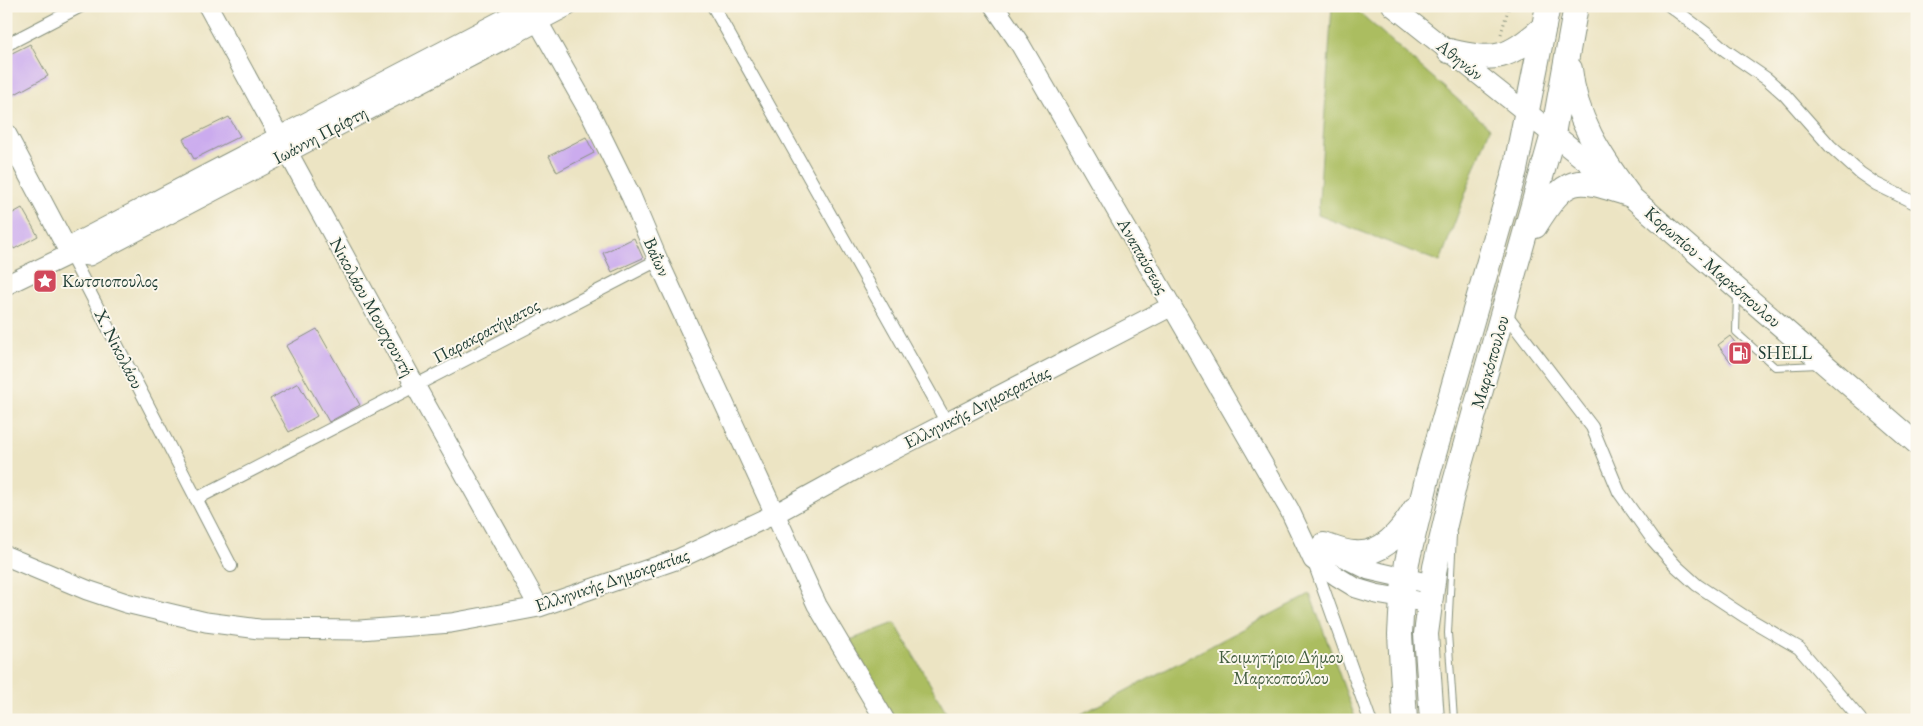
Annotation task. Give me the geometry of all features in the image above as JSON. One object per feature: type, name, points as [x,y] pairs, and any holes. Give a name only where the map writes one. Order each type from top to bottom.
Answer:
[{"type":"highway","name":"Μαρκόπουλου","points":[[1432,720],[1426,634],[1430,593],[1456,482],[1553,134],[1576,6]]},
{"type":"highway","points":[[1448,51],[1480,58],[1504,56],[1518,49],[1546,16]]},
{"type":"highway","name":"Μαρκόπουλου","points":[[1405,720],[1400,634],[1403,588],[1416,522],[1513,180],[1528,114],[1546,16]]},
{"type":"highway","points":[[1568,50],[1571,81],[1582,122],[1604,161],[1628,194]]},
{"type":"highway","points":[[1523,244],[1550,203],[1568,186],[1578,181],[1594,183],[1628,194]]},
{"type":"highway","points":[[1318,553],[1368,553],[1379,549],[1396,536],[1414,511],[1428,475]]},
{"type":"main road","name":"Νικολάου Μουσχουντή","points":[[208,6],[416,387],[539,607]]},
{"type":"main road","name":"Ιωάννη Πρίφτη","points":[[6,285],[70,254],[89,256],[284,144],[532,11],[568,6]]},
{"type":"main road","name":"Αναπαύσεως","points":[[994,6],[1020,44],[1289,509],[1318,553],[1356,588],[1376,594],[1403,588],[1430,593]]},
{"type":"main road","name":"Αθηνών","points":[[1392,6],[1528,114]]},
{"type":"main road","name":"Βαΐων","points":[[532,11],[592,117],[631,196],[658,260],[817,605],[885,720]]},
{"type":"main road","name":"Κορωπίου - Μαρκόπουλου","points":[[1528,114],[1628,194],[1917,444]]},
{"type":"main road","name":"Χ. Νικολάου","points":[[6,133],[70,254]]},
{"type":"main road","name":"Ελληνικής Δημοκρατίας","points":[[6,556],[87,590],[126,603],[206,622],[258,629],[360,630],[451,623],[539,607],[678,559],[775,514],[1172,306]]},
{"type":"street","points":[[6,44],[81,6]]},
{"type":"street","points":[[713,6],[947,423]]},
{"type":"street","points":[[1670,6],[1725,50],[1767,78],[1785,95],[1830,146],[1860,173],[1876,184],[1917,204]]},
{"type":"street","name":"Χ. Νικολάου","points":[[70,254],[230,566]]},
{"type":"street","name":"Παρακρατήματος","points":[[196,499],[416,387],[658,260]]},
{"type":"street","points":[[1504,312],[1592,427],[1619,492],[1653,540],[1676,566],[1698,585],[1744,616],[1799,648],[1860,719]]},
{"type":"street","points":[[1318,553],[1370,720]]},
{"type":"lane","points":[[1737,288],[1736,332],[1774,367],[1825,365]]},
{"type":"lane","points":[[1454,520],[1456,482]]},
{"type":"lane","points":[[1454,530],[1448,633],[1454,720]]},
{"type":"green space","points":[[1332,6],[1352,6],[1490,128],[1440,262],[1318,215]]},
{"type":"green space","name":"Κοιμητήριο Δήμου Μαρκοπούλου","points":[[1310,594],[1356,720],[1070,720]]},
{"type":"green space","points":[[895,623],[951,720],[894,720],[850,640]]},
{"type":"building","points":[[30,44],[48,76],[6,99],[6,56]]},
{"type":"building","points":[[229,117],[240,136],[194,159],[183,139]]},
{"type":"building","points":[[586,137],[594,153],[557,172],[549,156]]},
{"type":"building","points":[[22,208],[38,236],[14,249],[6,234],[6,217]]},
{"type":"building","points":[[634,238],[643,258],[612,272],[603,253]]},
{"type":"building","points":[[317,329],[360,405],[329,422],[286,346]]},
{"type":"building","points":[[1730,336],[1743,353],[1731,362],[1718,345]]},
{"type":"building","points":[[298,383],[317,416],[289,432],[270,399]]},
{"type":"place","name":"Κωτσιοπουλος","points":[[45,281]]},
{"type":"place","name":"SHELL","points":[[1740,353]]}]
